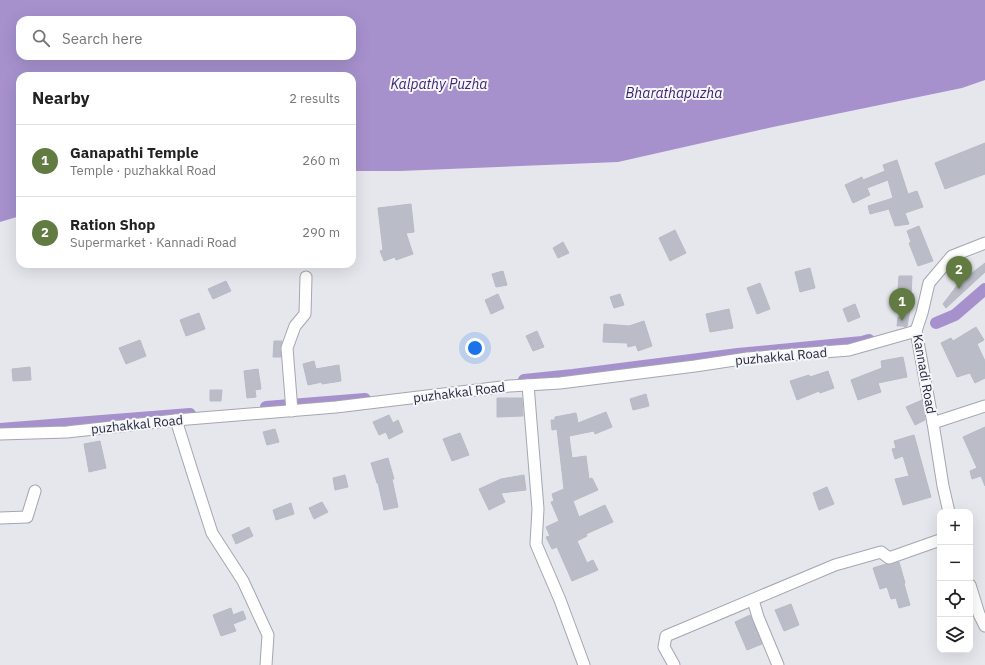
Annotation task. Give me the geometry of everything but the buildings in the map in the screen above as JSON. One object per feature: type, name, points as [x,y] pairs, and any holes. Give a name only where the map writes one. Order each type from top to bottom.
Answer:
[{"type":"street","name":"Kannadi Road","points":[[948,509],[942,486],[933,423],[916,331],[930,283],[952,256],[985,243]]},
{"type":"street","points":[[292,410],[287,348],[295,326],[305,314],[306,277]]},
{"type":"street","name":"puzhakkal Road","points":[[0,434],[67,432],[176,420],[367,403],[510,386],[560,383],[748,358],[849,350],[916,331]]},
{"type":"street","points":[[528,385],[538,509],[536,544],[560,600],[584,665]]},
{"type":"street","points":[[933,423],[985,406]]},
{"type":"street","points":[[176,420],[212,533],[243,581],[268,635],[266,665]]},
{"type":"street","points":[[0,518],[27,517],[35,491]]},
{"type":"street","points":[[674,665],[664,647],[666,636],[835,565],[881,552],[890,558],[937,541]]},
{"type":"street","points":[[973,595],[979,614],[985,626]]},
{"type":"street","points":[[753,600],[758,618],[778,665]]},
{"type":"water","name":"Kalpathy Puzha","points":[[0,0],[985,0],[985,80],[962,88],[773,127],[618,162],[400,171],[356,171],[356,72],[16,72],[16,217],[0,222]]},
{"type":"waterway","points":[[936,323],[955,315],[985,289]]},
{"type":"waterway","points":[[524,380],[869,340]]},
{"type":"waterway","points":[[266,407],[365,399]]},
{"type":"waterway","points":[[0,429],[190,414]]},
{"type":"place","name":"Ration Shop","points":[[959,289]]},
{"type":"place","name":"Ganapathi Temple","points":[[902,321]]},
{"type":"water label","name":"Bharathapuzha","points":[[674,93]]}]
